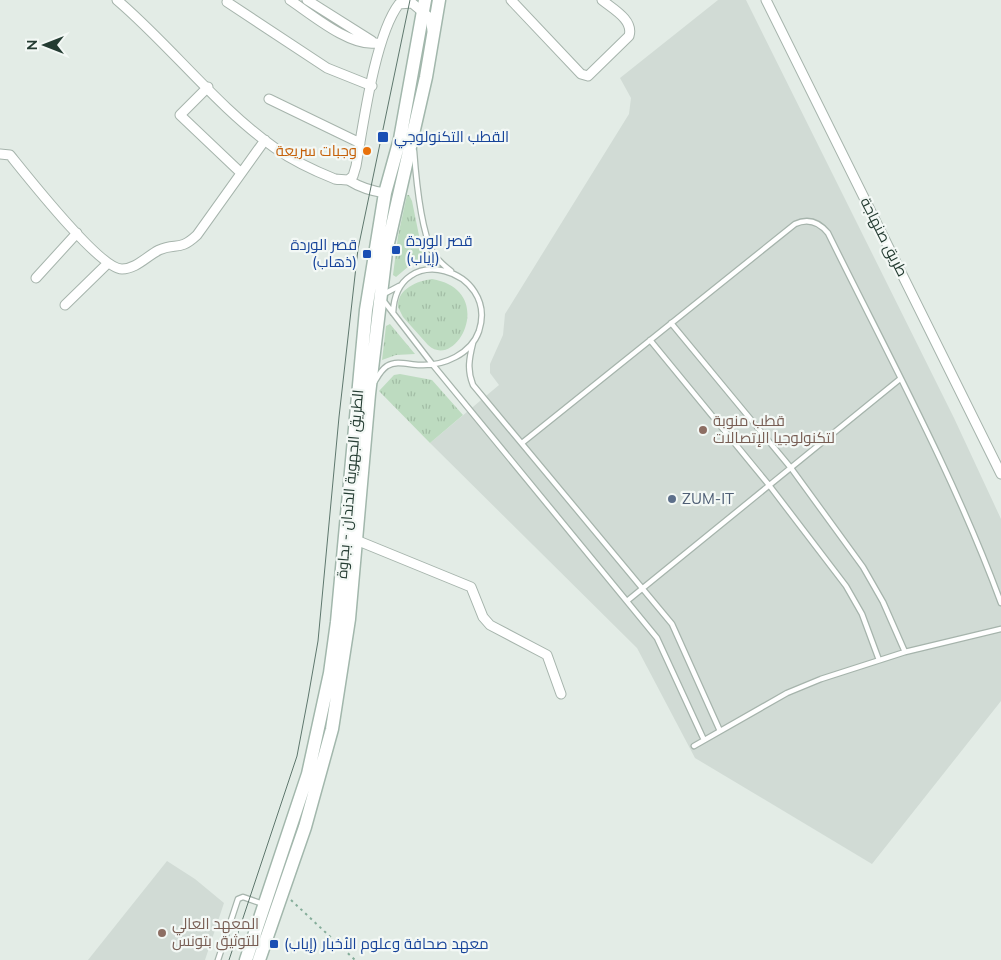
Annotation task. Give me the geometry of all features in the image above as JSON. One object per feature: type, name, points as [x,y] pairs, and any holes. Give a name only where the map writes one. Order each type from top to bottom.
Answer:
[{"type":"main road","name":"الطريق الجهوية الدندان - بجاوة","points":[[259,960],[305,826],[332,729],[349,619],[369,394],[386,252],[413,139],[439,0]]},
{"type":"main road","name":"الطريق الجهوية الدندان - بجاوة","points":[[246,960],[308,774],[330,673],[337,622],[366,310],[385,193],[400,139],[424,6]]},
{"type":"main road","points":[[385,193],[398,197]]},
{"type":"main road","points":[[260,917],[273,923]]},
{"type":"street","points":[[117,0],[264,140],[288,156],[338,180],[348,180],[353,176],[372,86],[378,45],[391,16],[401,2],[424,6],[430,18],[433,40]]},
{"type":"street","points":[[290,0],[338,32],[356,40],[378,45]]},
{"type":"street","points":[[307,0],[378,45]]},
{"type":"street","points":[[511,0],[581,74],[588,76],[629,36],[630,32],[630,26],[626,20],[602,0]]},
{"type":"street","name":"طريق صنهاجة","points":[[766,0],[1001,474]]},
{"type":"street","points":[[227,2],[327,68],[372,86]]},
{"type":"street","points":[[208,87],[180,115],[240,172]]},
{"type":"street","points":[[269,99],[360,143]]},
{"type":"street","points":[[0,154],[10,155],[77,234],[107,264],[121,269],[130,268],[164,248],[177,248],[187,244],[197,235],[264,140]]},
{"type":"street","points":[[348,180],[354,185],[385,193]]},
{"type":"street","points":[[36,278],[77,234]]},
{"type":"street","points":[[65,306],[107,264]]},
{"type":"street","points":[[356,540],[471,588],[483,617],[490,625],[547,655],[561,694]]},
{"type":"lane","points":[[413,139],[416,179],[432,250],[440,262],[464,279],[474,290],[480,303],[480,324],[472,343],[468,363],[469,375],[473,385],[672,624],[681,639],[720,731]]},
{"type":"lane","points":[[522,443],[795,224],[812,221],[824,228],[828,233],[947,471],[982,553],[1001,604]]},
{"type":"lane","points":[[372,269],[375,286],[380,296],[433,364],[657,638],[704,740]]},
{"type":"lane","points":[[366,310],[372,301],[400,285],[411,276],[424,270],[438,269],[452,272]]},
{"type":"lane","points":[[394,313],[394,297],[400,285]]},
{"type":"lane","points":[[670,323],[791,468],[863,567],[883,602],[905,652]]},
{"type":"lane","points":[[650,340],[769,485],[846,586],[862,614],[879,660]]},
{"type":"lane","points":[[369,394],[380,373],[386,367],[400,363],[433,364],[450,360],[463,353],[472,343]]},
{"type":"lane","points":[[627,601],[900,378]]},
{"type":"lane","points":[[694,746],[787,693],[905,652],[1001,629]]},
{"type":"lane","points":[[218,960],[238,899],[243,897],[264,904]]},
{"type":"path","points":[[283,892],[354,960]]},
{"type":"shaded area","name":"قطب منوبة لتكنولوجيا الإتصالات","points":[[718,0],[746,0],[954,418],[1001,519],[1001,701],[872,864],[695,758],[637,648],[430,443],[499,385],[490,373],[490,364],[503,335],[505,314],[629,114],[631,98],[620,78]]},
{"type":"shaded area","name":"المعهد العالي للتوثيق بتونس","points":[[167,861],[195,879],[224,903],[205,960],[88,960]]},
{"type":"green space","points":[[407,195],[409,195],[412,201],[424,260],[409,266],[396,277],[393,275],[398,236]]},
{"type":"green space","points":[[432,279],[452,286],[463,298],[467,312],[466,326],[459,339],[450,348],[439,350],[428,345],[403,317],[398,307],[404,291],[414,284]]},
{"type":"green space","points":[[390,324],[415,354],[396,355],[382,360],[386,326]]},
{"type":"green space","points":[[400,374],[432,380],[463,415],[430,443],[379,391],[394,375]]},
{"type":"tram line","points":[[229,960],[297,756],[308,698],[318,641],[339,417],[358,249],[410,0]]},
{"type":"place","name":"القطب التكنولوجي","points":[[383,137]]},
{"type":"place","name":"وجبات سريعة","points":[[367,151]]},
{"type":"place","name":"قصر الوردة (إياب)","points":[[396,250]]},
{"type":"place","name":"قصر الوردة (ذهاب)","points":[[367,254]]},
{"type":"place","name":"قطب منوبة لتكنولوجيا الإتصالات","points":[[703,430]]},
{"type":"place","name":"ZUM-IT","points":[[672,499]]},
{"type":"place","name":"المعهد العالي للتوثيق بتونس","points":[[162,933]]},
{"type":"place","name":"معهد صحافة وعلوم الأخبار (إياب)","points":[[274,944]]}]
